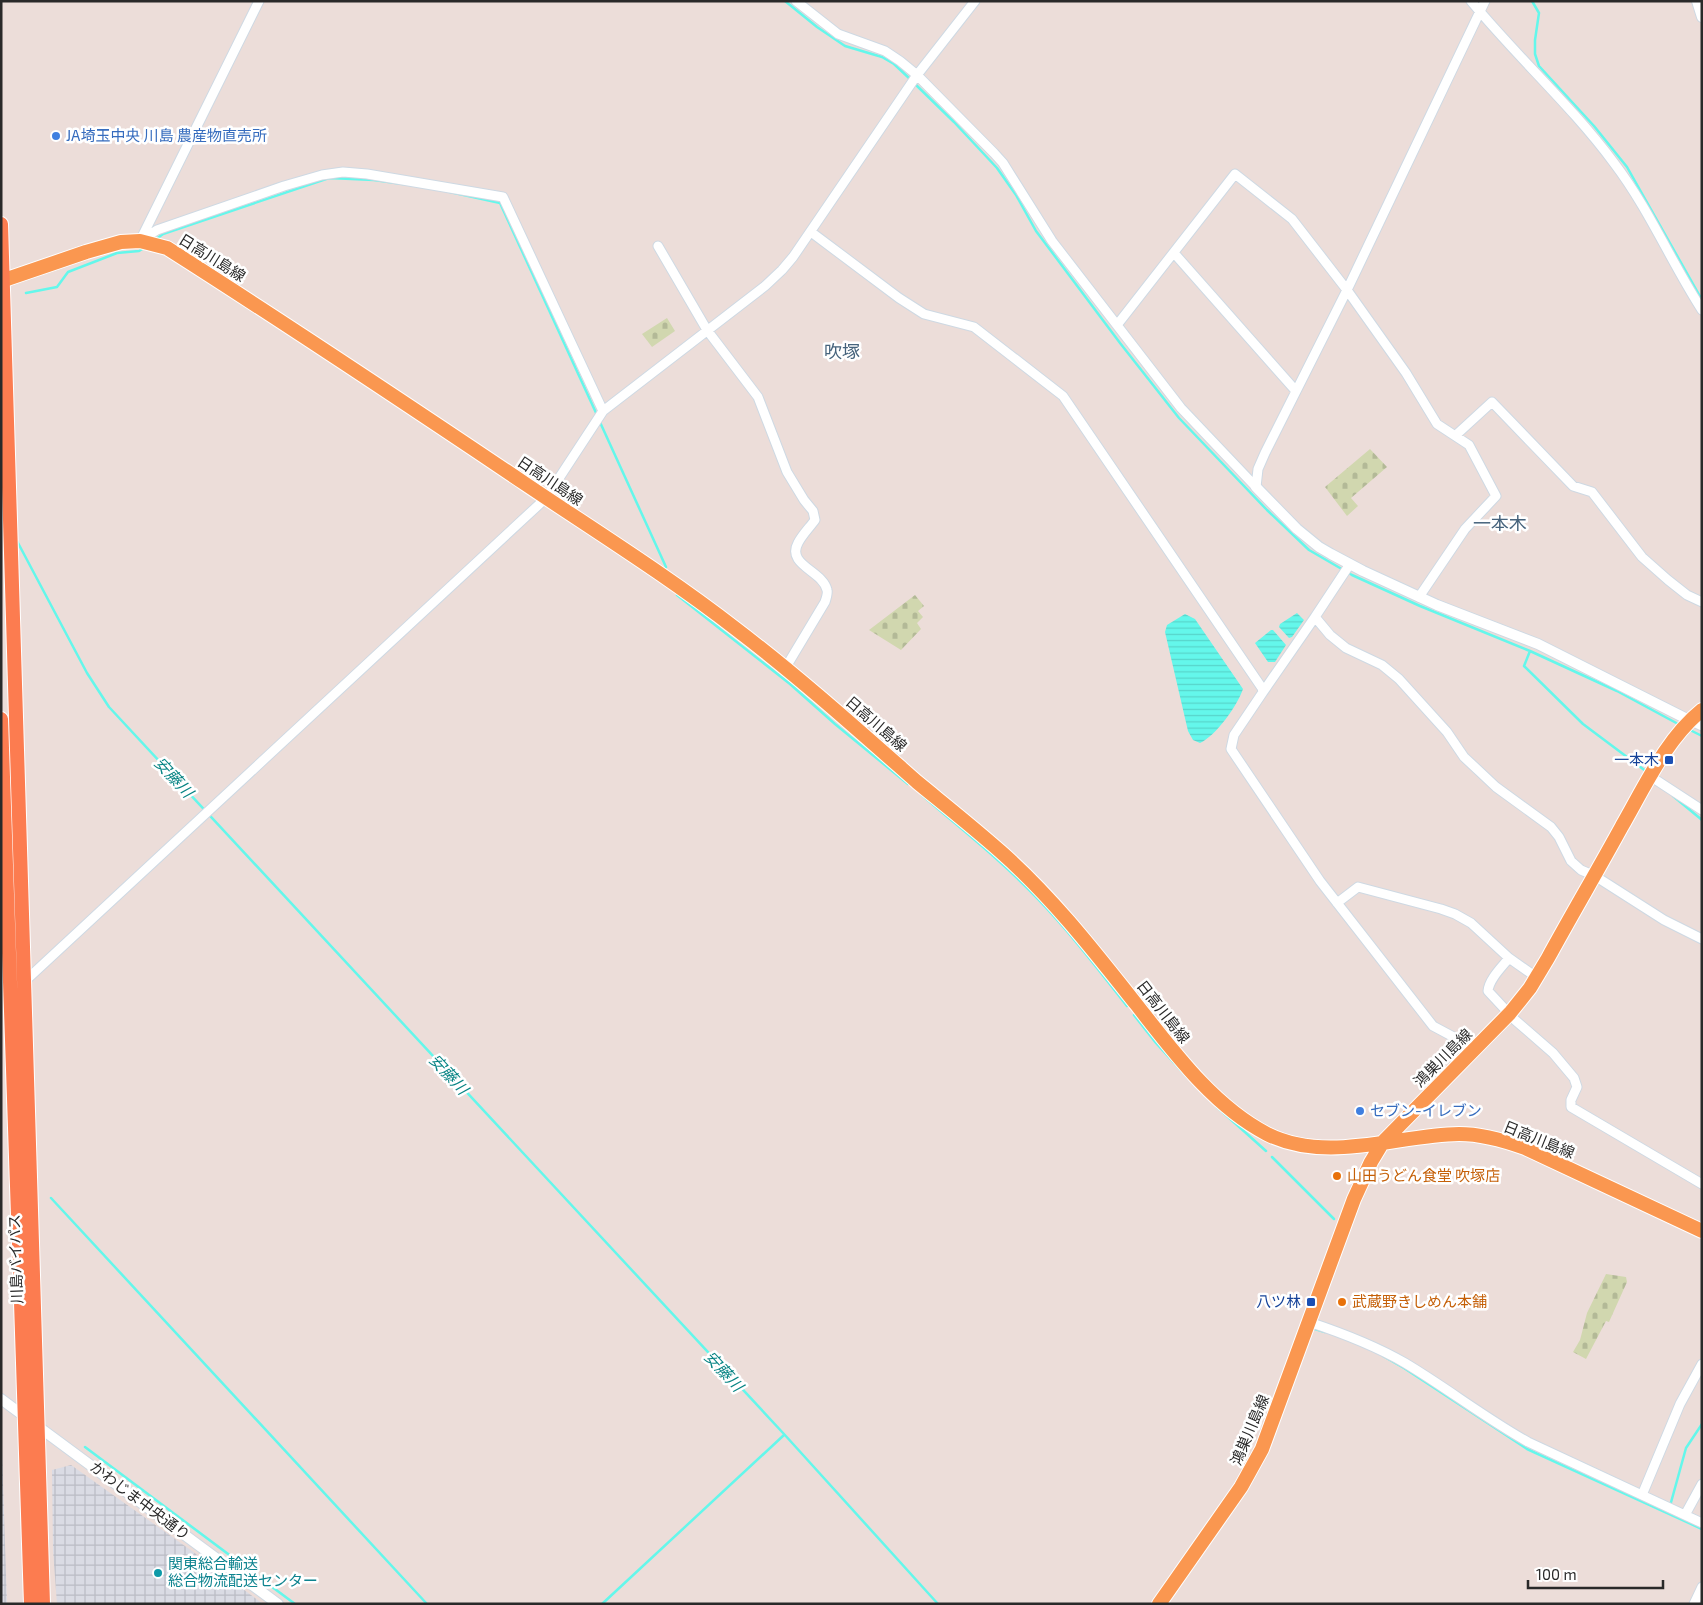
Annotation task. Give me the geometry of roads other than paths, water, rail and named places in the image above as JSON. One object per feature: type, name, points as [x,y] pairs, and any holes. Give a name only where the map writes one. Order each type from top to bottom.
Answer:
[{"type":"highway","name":"川島バイパス","points":[[1,224],[44,1604]]},
{"type":"highway","name":"川島バイパス","points":[[1,719],[31,1604]]},
{"type":"main road","name":"日高川島線","points":[[2,280],[121,242],[140,241],[167,248],[546,498],[724,620],[786,667],[1017,867],[1080,935],[1187,1068],[1239,1117],[1272,1137],[1315,1147],[1456,1134],[1477,1135],[1501,1140],[1525,1148],[1702,1231]]},
{"type":"main road","name":"鴻巣川島線","points":[[1159,1604],[1235,1496],[1252,1468],[1270,1428],[1354,1199],[1371,1162],[1383,1142],[1510,1013],[1536,977],[1650,776],[1678,734],[1696,723],[1702,710]]},
{"type":"street","points":[[140,241],[259,1]]},
{"type":"street","points":[[796,1],[838,34],[885,51],[917,76],[1003,163],[1052,241],[1181,408],[1297,529],[1318,547],[1419,596],[1538,644],[1696,723]]},
{"type":"street","points":[[24,983],[546,498],[603,411],[765,286],[782,270],[811,232],[917,76],[975,1]]},
{"type":"street","points":[[1471,1],[1511,48],[1574,112],[1614,163],[1630,186],[1702,310]]},
{"type":"street","points":[[1256,487],[1258,469],[1347,290],[1485,1]]},
{"type":"street","points":[[1697,1],[1702,17]]},
{"type":"street","points":[[140,241],[157,230],[284,186],[322,175],[343,172],[368,174],[503,197],[603,411]]},
{"type":"street","points":[[1117,325],[1235,174],[1292,219],[1347,290],[1406,373],[1437,424],[1469,445],[1496,496],[1465,529],[1419,596]]},
{"type":"street","points":[[811,232],[899,298],[924,314],[974,328],[1062,396],[1263,692]]},
{"type":"street","points":[[658,246],[707,330],[758,397],[788,472],[804,500],[813,510],[815,520],[798,543],[795,552],[798,560],[821,580],[827,590],[826,602],[786,667]]},
{"type":"street","points":[[1174,253],[1296,392]]},
{"type":"street","points":[[1456,436],[1492,402],[1573,486],[1592,492],[1642,557],[1687,595],[1702,602]]},
{"type":"street","points":[[1350,564],[1234,735],[1231,749],[1320,881],[1433,1026],[1476,1049]]},
{"type":"street","points":[[1315,617],[1330,635],[1346,648],[1382,665],[1399,679],[1447,732],[1464,756],[1496,787],[1551,827],[1559,837],[1570,861],[1581,870],[1594,876],[1664,920],[1702,939]]},
{"type":"street","points":[[1650,776],[1702,810]]},
{"type":"street","points":[[1337,903],[1358,887],[1455,914],[1471,923],[1509,958],[1536,977]]},
{"type":"street","points":[[1509,958],[1493,979],[1488,987],[1488,991],[1515,1020],[1553,1053],[1577,1083],[1576,1091],[1570,1104],[1574,1110],[1701,1183]]},
{"type":"street","points":[[1309,1322],[1368,1344],[1404,1362],[1503,1428],[1528,1442],[1702,1523]]},
{"type":"street","points":[[1642,1495],[1680,1404],[1702,1364]]},
{"type":"street","name":"かわじま中央通り","points":[[1,1399],[278,1604]]},
{"type":"street","points":[[1685,1515],[1702,1484]]},
{"type":"street","points":[[1694,1604],[1702,1587]]},
{"type":"water","points":[[1297,613],[1304,620],[1292,637],[1289,638],[1279,627],[1280,624]]},
{"type":"water","points":[[1185,614],[1195,619],[1243,689],[1225,720],[1213,734],[1200,743],[1193,740],[1188,731],[1165,632],[1167,625]]},
{"type":"water","points":[[1271,630],[1286,645],[1275,662],[1268,662],[1255,643]]},
{"type":"waterway","points":[[785,1],[817,27],[845,46],[882,57],[894,64],[910,79]]},
{"type":"waterway","points":[[1532,1],[1539,13],[1535,40],[1535,54],[1539,66],[1594,126],[1627,167],[1702,300]]},
{"type":"waterway","points":[[914,83],[997,168],[1016,195],[1036,231],[1179,418],[1267,510],[1309,550],[1352,575],[1420,606],[1530,651],[1617,691],[1680,725]]},
{"type":"waterway","points":[[155,240],[163,234],[329,178],[374,180],[403,184]]},
{"type":"waterway","points":[[450,192],[500,203],[597,415]]},
{"type":"waterway","points":[[26,293],[57,287],[68,272],[117,253],[139,251],[144,248]]},
{"type":"waterway","points":[[599,420],[666,567]]},
{"type":"waterway","name":"安藤川","points":[[17,541],[87,673],[109,707],[784,1434],[938,1604]]},
{"type":"waterway","points":[[677,595],[790,684],[908,784]]},
{"type":"waterway","points":[[1530,651],[1524,666],[1583,724],[1647,772]]},
{"type":"waterway","points":[[1690,730],[1702,736]]},
{"type":"waterway","points":[[922,795],[1023,883],[1072,937],[1127,1006]]},
{"type":"waterway","points":[[1673,796],[1702,820]]},
{"type":"waterway","points":[[1134,1015],[1156,1043],[1188,1078]]},
{"type":"waterway","points":[[1217,1107],[1266,1151]]},
{"type":"waterway","points":[[1272,1157],[1334,1219]]},
{"type":"waterway","points":[[51,1198],[427,1604]]},
{"type":"waterway","points":[[1315,1329],[1325,1332]]},
{"type":"waterway","points":[[1383,1356],[1527,1449],[1702,1529]]},
{"type":"waterway","points":[[1670,1506],[1686,1448],[1702,1424]]},
{"type":"waterway","points":[[602,1604],[784,1435]]},
{"type":"waterway","points":[[85,1447],[295,1604]]},
{"type":"place","name":"JA埼玉中央 川島 農産物直売所","points":[[56,136]]},
{"type":"place","name":"一本木","points":[[1669,760]]},
{"type":"place","name":"セブン-イレブン","points":[[1360,1111]]},
{"type":"place","name":"山田うどん食堂 吹塚店","points":[[1337,1176]]},
{"type":"place","name":"八ツ林","points":[[1311,1302]]},
{"type":"place","name":"武蔵野きしめん本舗","points":[[1342,1302]]},
{"type":"place","name":"関東総合輸送 総合物流配送センター","points":[[158,1573]]},
{"type":"district","name":"吹塚","points":[[842,352]]},
{"type":"district","name":"一本木","points":[[1500,524]]}]
